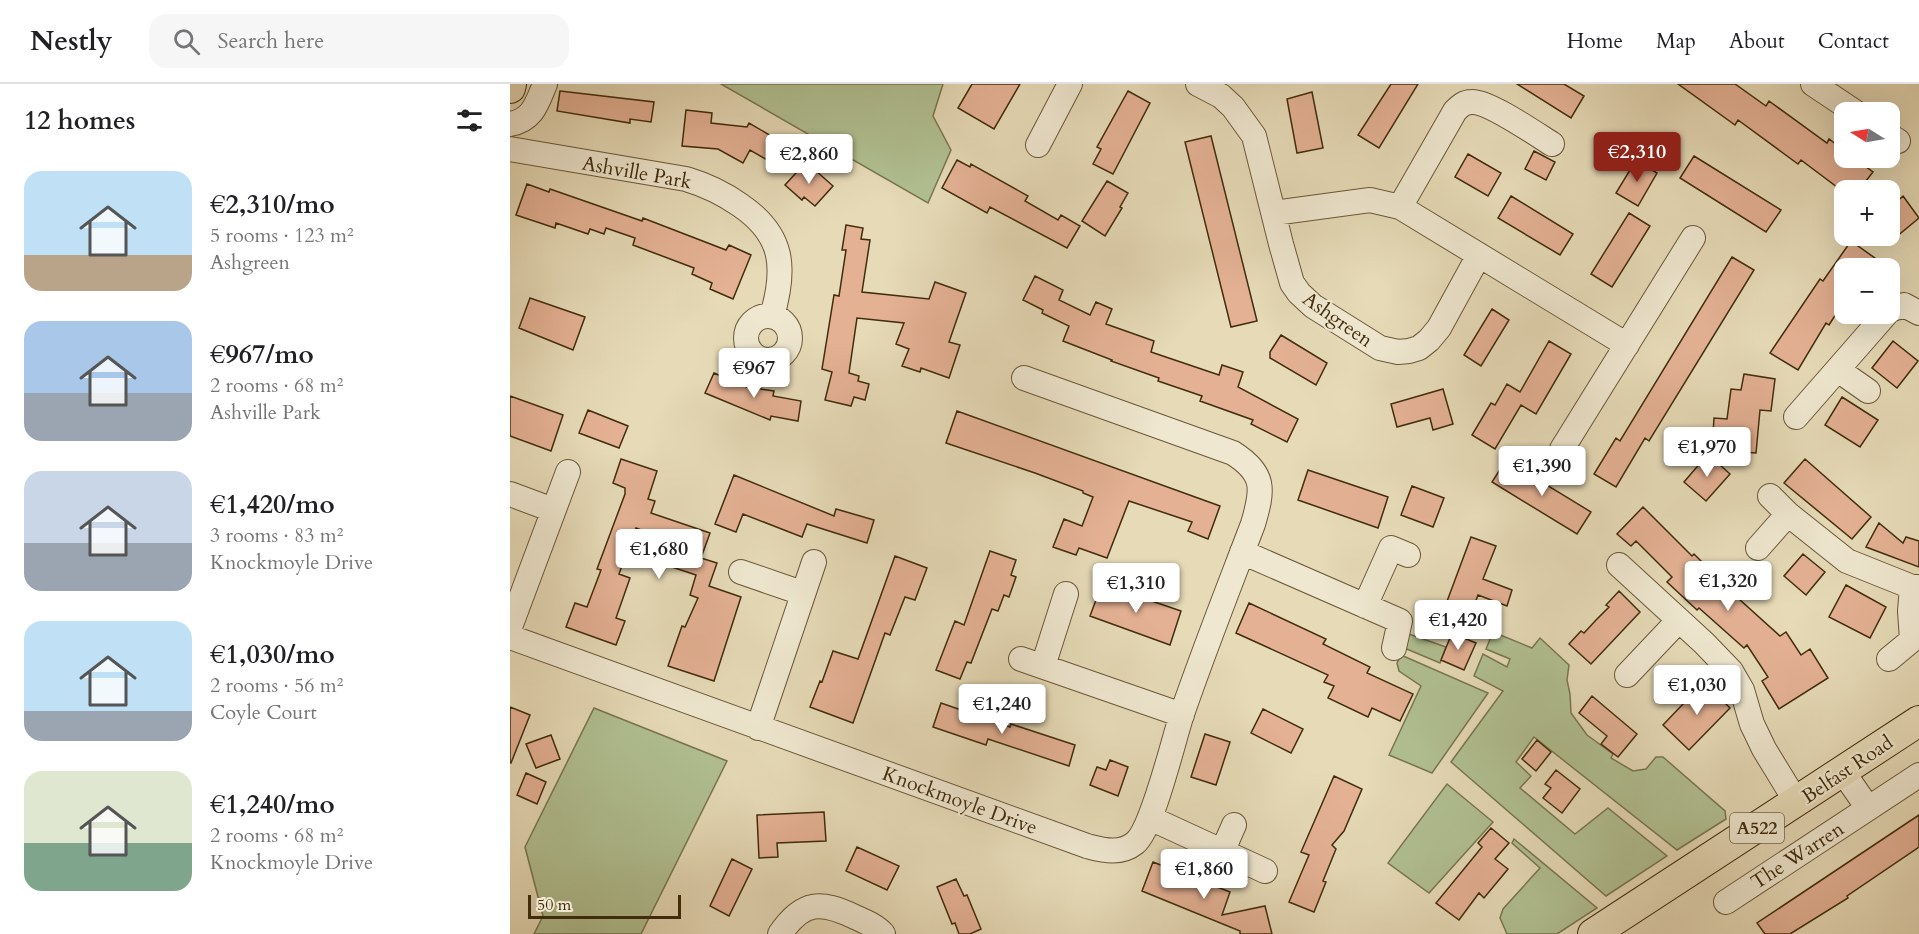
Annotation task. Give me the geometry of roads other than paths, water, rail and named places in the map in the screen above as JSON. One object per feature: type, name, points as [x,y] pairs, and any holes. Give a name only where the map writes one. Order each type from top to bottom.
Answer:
[{"type":"main road","name":"Belfast Road","points":[[1593,934],[1919,722]]},
{"type":"street","points":[[510,124],[522,122],[534,110],[545,84]]},
{"type":"street","points":[[1038,145],[1070,84]]},
{"type":"street","name":"Ashgreen","points":[[1198,84],[1221,96],[1233,106],[1254,136],[1289,273],[1299,293],[1313,306],[1380,348],[1409,351],[1419,348],[1430,339],[1439,328],[1479,255]]},
{"type":"street","points":[[1813,84],[1840,102]]},
{"type":"street","points":[[1400,207],[1455,111],[1466,103],[1474,102],[1488,106],[1552,144]]},
{"type":"street","name":"Ashville Park","points":[[510,149],[686,179],[705,184],[726,195],[758,218],[774,238],[778,250],[780,274],[772,316]]},
{"type":"street","points":[[1274,213],[1370,200],[1400,207],[1627,345]]},
{"type":"street","points":[[1562,449],[1693,238]]},
{"type":"street","points":[[1900,306],[1904,305],[1919,313]]},
{"type":"street","points":[[1796,417],[1877,324]]},
{"type":"street","points":[[1838,370],[1868,391]]},
{"type":"street","name":"Knockmoyle Drive","points":[[510,637],[1087,846],[1108,851],[1124,849],[1135,843],[1150,818],[1182,715],[1242,552],[1260,497],[1260,482],[1255,470],[1246,461],[1220,447],[1024,378]]},
{"type":"street","points":[[510,627],[568,472]]},
{"type":"street","points":[[510,494],[553,510]]},
{"type":"street","points":[[1770,496],[1788,514],[1847,561],[1916,587],[1910,611],[1912,640],[1889,659]]},
{"type":"street","points":[[1758,548],[1788,514]]},
{"type":"street","points":[[1365,606],[1399,551]]},
{"type":"street","points":[[1242,552],[1400,621],[1394,648]]},
{"type":"street","points":[[758,728],[814,562]]},
{"type":"street","points":[[1619,565],[1731,671],[1742,690],[1752,724],[1764,749],[1797,803]]},
{"type":"street","points":[[741,572],[802,593]]},
{"type":"street","points":[[1066,594],[1032,663],[1182,715]]},
{"type":"street","points":[[1627,675],[1679,620]]},
{"type":"street","points":[[1843,772],[1868,808]]},
{"type":"street","name":"The Warren","points":[[1726,902],[1919,775]]},
{"type":"street","points":[[1150,818],[1264,871]]},
{"type":"street","points":[[1223,850],[1234,825]]},
{"type":"street","points":[[780,934],[795,916],[807,907],[818,905],[843,912],[873,926],[884,934]]}]
